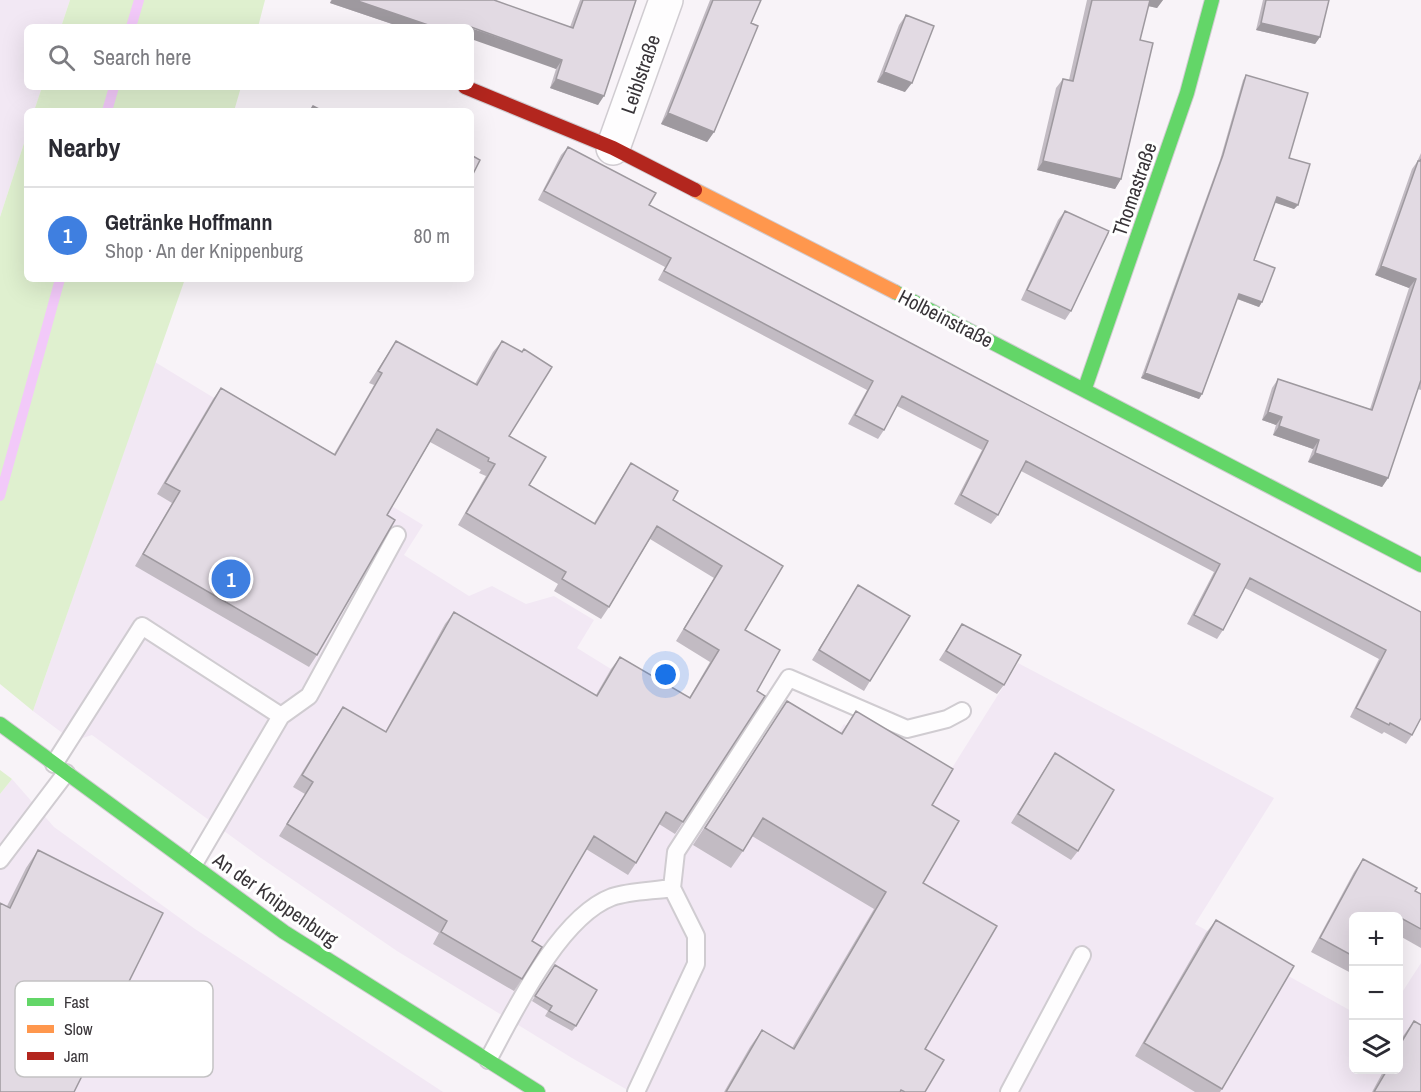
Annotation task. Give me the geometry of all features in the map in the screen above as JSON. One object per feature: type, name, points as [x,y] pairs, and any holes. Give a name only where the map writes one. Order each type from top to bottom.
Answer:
[{"type":"street","name":"Leiblstraße","points":[[613,148],[666,0]]},
{"type":"street","name":"Thomastraße","points":[[1085,388],[1187,93],[1212,0]]},
{"type":"street","name":"Holbeinstraße","points":[[472,90],[613,148],[1085,388],[1420,563]]},
{"type":"street","name":"An der Knippenburg","points":[[0,724],[194,864],[284,933],[538,1092]]},
{"type":"lane","points":[[194,864],[281,716],[309,696],[397,535]]},
{"type":"lane","points":[[0,860],[60,769],[142,626],[281,716]]},
{"type":"lane","points":[[636,1092],[696,964],[696,936],[672,888],[676,852],[789,678],[907,729],[947,719],[962,711]]},
{"type":"lane","points":[[488,1060],[530,982],[578,917],[612,897],[672,888]]},
{"type":"lane","points":[[1009,1092],[1082,955]]},
{"type":"shaded area","points":[[0,0],[70,0],[62,24],[24,24],[24,90],[41,90],[35,108],[24,108],[24,143],[0,217]]},
{"type":"shaded area","points":[[155,362],[423,525],[404,555],[469,596],[492,586],[526,604],[554,596],[594,620],[577,648],[611,669],[691,700],[766,744],[829,748],[844,724],[942,784],[1018,663],[1274,798],[1195,924],[1349,1010],[1349,1074],[1403,1074],[1403,991],[1421,963],[1421,1092],[631,1092],[397,951],[261,858],[92,735],[73,741],[33,711]]},
{"type":"shaded area","points":[[12,779],[54,827],[195,929],[443,1092],[0,1092],[0,794]]},
{"type":"green space","points":[[70,0],[265,0],[259,24],[62,24]]},
{"type":"green space","points":[[41,90],[240,90],[235,108],[35,108]]},
{"type":"green space","points":[[24,143],[24,282],[184,282],[33,711],[0,684],[0,217]]},
{"type":"green space","points":[[0,770],[12,779],[0,794]]},
{"type":"building","points":[[355,0],[494,0],[573,28],[583,0],[636,0],[604,96],[556,79],[562,60],[474,28],[474,24],[425,24]]},
{"type":"building","points":[[713,0],[761,0],[751,23],[758,26],[714,132],[668,113]]},
{"type":"building","points":[[1092,0],[1150,0],[1140,40],[1153,43],[1121,179],[1043,161],[1063,79],[1073,81]]},
{"type":"building","points":[[1266,0],[1329,0],[1320,37],[1261,23]]},
{"type":"building","points":[[906,15],[934,26],[912,83],[884,72]]},
{"type":"building","points":[[1246,75],[1308,93],[1289,158],[1310,164],[1298,205],[1277,197],[1254,260],[1275,268],[1262,302],[1239,294],[1202,394],[1145,373],[1223,155]]},
{"type":"building","points":[[568,147],[656,193],[649,205],[1421,612],[1421,718],[1412,735],[1356,708],[1386,650],[1250,578],[1223,630],[1194,615],[1220,564],[1026,461],[998,515],[961,495],[988,441],[902,396],[884,430],[855,415],[873,381],[664,271],[671,258],[544,191]]},
{"type":"building","points":[[474,157],[480,160],[474,172]]},
{"type":"building","points":[[1421,159],[1421,380],[1388,478],[1315,453],[1319,440],[1279,426],[1282,417],[1268,412],[1278,379],[1372,410],[1416,279],[1381,266],[1418,161]]},
{"type":"building","points":[[1065,211],[1109,231],[1071,311],[1027,290]]},
{"type":"building","points":[[396,341],[477,385],[502,341],[522,352],[524,349],[552,367],[509,436],[546,457],[529,485],[595,524],[631,463],[678,491],[673,500],[783,566],[745,630],[780,650],[757,691],[765,696],[683,822],[666,812],[636,863],[594,836],[532,941],[542,947],[522,979],[441,932],[447,921],[287,824],[313,782],[302,775],[343,707],[386,732],[454,612],[597,696],[620,657],[690,698],[719,650],[684,629],[722,566],[657,526],[609,607],[562,579],[566,572],[466,513],[495,464],[488,461],[489,458],[437,429],[387,515],[395,520],[317,655],[143,554],[180,491],[165,483],[221,388],[335,455],[382,373],[378,371]]},
{"type":"building","points":[[858,585],[910,616],[870,681],[819,650]]},
{"type":"building","points":[[962,624],[1021,655],[1004,685],[946,651]]},
{"type":"building","points":[[787,701],[842,734],[856,711],[953,769],[932,805],[959,821],[923,883],[997,926],[925,1049],[944,1060],[925,1092],[901,1090],[900,1092],[726,1092],[762,1030],[794,1049],[886,892],[763,818],[743,851],[705,828]]},
{"type":"building","points":[[1055,753],[1114,790],[1078,851],[1018,814]]},
{"type":"building","points":[[38,850],[163,913],[129,981],[15,981],[15,1077],[81,1077],[74,1092],[0,1092],[0,903],[10,908]]},
{"type":"building","points":[[1363,859],[1417,888],[1415,891],[1421,894],[1421,929],[1403,919],[1403,912],[1349,912],[1349,954],[1320,938]]},
{"type":"building","points":[[1216,920],[1294,966],[1222,1089],[1144,1043]]},
{"type":"building","points":[[555,965],[597,990],[576,1026],[549,1011],[552,1006],[535,996]]},
{"type":"building","points":[[1414,1021],[1421,1025],[1421,1092],[1374,1092],[1385,1074],[1403,1074],[1403,1040]]},
{"type":"waterway","points":[[132,24],[139,0]]},
{"type":"waterway","points":[[108,108],[113,90]]},
{"type":"waterway","points":[[0,496],[59,282]]},
{"type":"traffic: fast","points":[[1085,388],[1187,93],[1212,0]]},
{"type":"traffic: fast","points":[[895,292],[1421,565]]},
{"type":"traffic: fast","points":[[0,724],[284,932],[538,1092]]},
{"type":"traffic: slow","points":[[695,190],[895,292]]},
{"type":"traffic: jam","points":[[472,90],[613,148],[695,190]]},
{"type":"place","name":"Getränke Hoffmann","points":[[231,579]]}]
